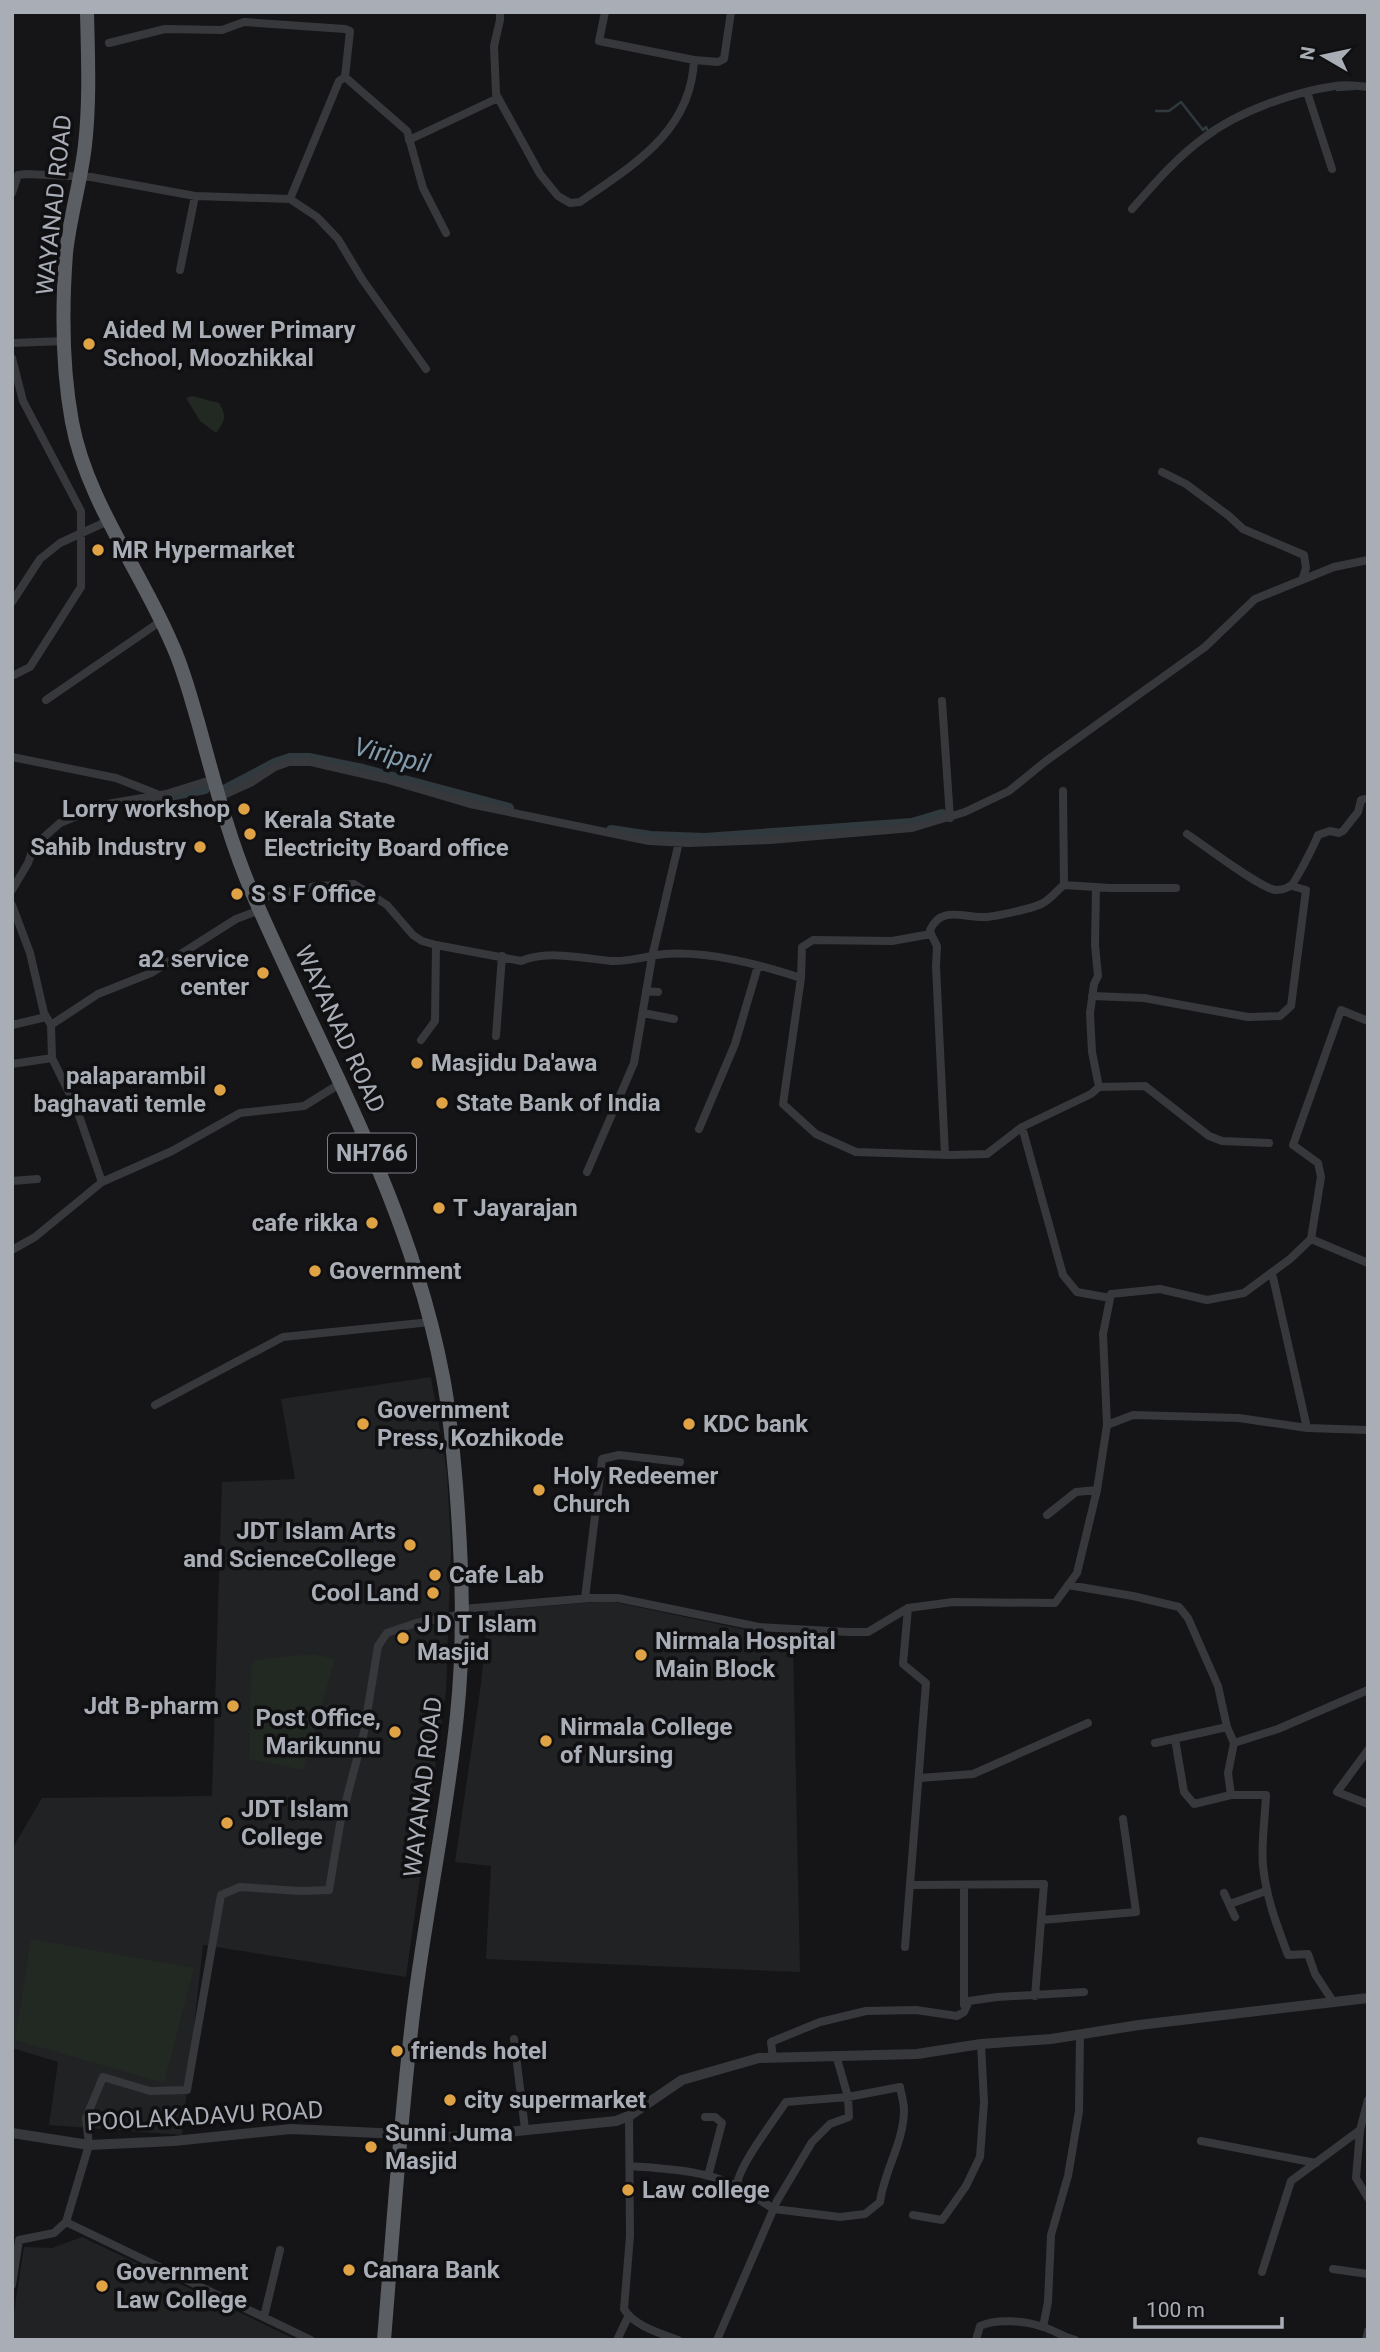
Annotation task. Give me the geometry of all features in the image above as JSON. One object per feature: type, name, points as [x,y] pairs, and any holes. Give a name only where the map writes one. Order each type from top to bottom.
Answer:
[{"type":"highway","name":"WAYANAD ROAD","points":[[87,12],[88,99],[84,152],[66,251],[65,341],[71,418],[79,453],[173,645],[236,851],[257,905],[341,1083],[400,1219],[423,1288],[444,1378],[452,1431],[461,1552],[462,1612],[457,1716],[440,1845],[413,2012],[384,2340]]},
{"type":"street","points":[[500,12],[494,46],[496,94],[540,174],[558,196],[570,203],[580,202],[636,162],[666,134],[684,107],[693,75],[694,60]]},
{"type":"street","points":[[605,12],[599,41],[694,60],[718,62],[724,59],[730,12]]},
{"type":"street","points":[[109,43],[165,29],[222,30],[244,22],[345,29],[350,31],[345,77]]},
{"type":"street","points":[[345,77],[407,131],[423,188],[446,233]]},
{"type":"street","points":[[290,199],[339,81],[345,77]]},
{"type":"street","points":[[1132,209],[1168,169],[1206,136],[1253,109],[1338,85],[1368,87]]},
{"type":"street","points":[[1307,92],[1332,169]]},
{"type":"street","points":[[409,140],[498,98]]},
{"type":"street","points":[[12,192],[18,176],[91,177],[195,195],[290,199],[317,218],[338,239],[362,279],[426,369]]},
{"type":"street","points":[[180,270],[195,195]]},
{"type":"street","points":[[12,343],[65,341]]},
{"type":"street","points":[[12,358],[23,401],[81,512],[81,587],[30,667],[12,676]]},
{"type":"street","points":[[1162,472],[1186,484],[1243,529],[1304,555],[1306,568],[1302,580]]},
{"type":"street","points":[[12,602],[40,559],[60,543],[110,520]]},
{"type":"street","points":[[219,797],[252,782],[275,767],[289,762],[311,762],[506,812],[649,841],[770,840],[912,828],[950,817],[1009,791],[1046,761],[1205,647],[1255,599],[1334,567],[1368,560]]},
{"type":"street","points":[[46,700],[161,621]]},
{"type":"street","points":[[942,701],[950,817]]},
{"type":"street","points":[[12,757],[116,778],[160,795]]},
{"type":"street","points":[[12,890],[28,863],[34,846],[60,823],[107,804],[160,795],[214,779]]},
{"type":"street","points":[[1063,791],[1064,885]]},
{"type":"street","points":[[1292,886],[1318,835],[1343,831],[1358,812],[1360,800],[1364,799]]},
{"type":"street","points":[[1092,996],[1144,999],[1248,1017],[1280,1016],[1291,1006],[1306,890],[1292,886],[1282,890],[1264,886],[1187,834]]},
{"type":"street","points":[[587,1172],[634,1063],[652,957],[678,842]]},
{"type":"street","points":[[51,1026],[98,994],[151,973],[257,905],[317,886],[347,883],[354,884],[387,905],[413,935],[422,941],[486,956],[502,956],[521,961],[532,957],[586,956],[611,961],[662,954],[701,956],[758,966],[800,978]]},
{"type":"street","points":[[945,1155],[937,946],[930,930],[932,925],[951,913],[984,918],[1044,903],[1064,885],[1176,888]]},
{"type":"street","points":[[1096,887],[1095,945],[1098,976],[1090,1013],[1092,1052],[1100,1087]]},
{"type":"street","points":[[12,905],[30,953],[46,1017],[51,1026],[52,1058],[76,1107],[102,1182]]},
{"type":"street","points":[[931,934],[892,941],[813,940],[802,947],[783,1104],[816,1134],[856,1152],[987,1154],[1022,1127],[1091,1094],[1100,1087],[1146,1086],[1209,1136],[1222,1141],[1269,1143]]},
{"type":"street","points":[[421,1040],[435,1021],[436,945]]},
{"type":"street","points":[[496,1036],[502,956]]},
{"type":"street","points":[[699,1129],[735,1044],[758,966]]},
{"type":"street","points":[[646,991],[658,992]]},
{"type":"street","points":[[12,2285],[16,2239],[54,2233],[66,2222],[89,2145],[86,2118],[103,2077],[150,2091],[187,2090],[221,1895],[240,1887],[329,1890],[340,1824],[364,1732],[378,1646],[387,1633],[462,1612],[585,1598],[618,1598],[759,1627],[849,1632],[868,1632],[908,1608],[953,1602],[1055,1603],[1077,1573],[1097,1490],[1107,1424],[1102,1334],[1111,1294],[1160,1289],[1207,1300],[1244,1293],[1311,1239],[1321,1177],[1318,1163],[1293,1145],[1341,1010],[1368,1021]]},
{"type":"street","points":[[643,1013],[674,1019]]},
{"type":"street","points":[[12,1025],[46,1017]]},
{"type":"street","points":[[12,1064],[52,1058]]},
{"type":"street","points":[[12,1250],[35,1237],[102,1182],[172,1151],[240,1113],[304,1106],[341,1083]]},
{"type":"street","points":[[1022,1127],[1063,1275],[1077,1292],[1110,1297]]},
{"type":"street","points":[[12,1181],[37,1179]]},
{"type":"street","points":[[1311,1239],[1368,1263]]},
{"type":"street","points":[[1272,1273],[1307,1428]]},
{"type":"street","points":[[155,1405],[283,1337],[431,1322]]},
{"type":"street","points":[[1107,1424],[1133,1415],[1239,1418],[1307,1428],[1368,1430]]},
{"type":"street","points":[[585,1598],[602,1459],[619,1455],[680,1462]]},
{"type":"street","points":[[1046,1514],[1076,1492],[1097,1490]]},
{"type":"street","points":[[1068,1585],[1180,1607],[1188,1618],[1218,1686],[1227,1727],[1234,1743],[1228,1773],[1231,1795]]},
{"type":"street","points":[[905,1947],[926,1683],[904,1664],[908,1608]]},
{"type":"street","points":[[1234,1743],[1278,1728],[1368,1690]]},
{"type":"street","points":[[920,1778],[973,1773],[1088,1723]]},
{"type":"street","points":[[1155,1743],[1227,1727]]},
{"type":"street","points":[[1175,1739],[1184,1793],[1194,1804],[1231,1795],[1266,1796],[1263,1863],[1266,1891],[1288,1955],[1308,1954],[1315,1974],[1334,2003]]},
{"type":"street","points":[[1368,1750],[1337,1792],[1368,1804]]},
{"type":"street","points":[[1042,1920],[1136,1912],[1123,1819]]},
{"type":"street","points":[[910,1885],[1044,1884],[1035,1996]]},
{"type":"street","points":[[964,1885],[964,2012]]},
{"type":"street","points":[[1230,1904],[1266,1891]]},
{"type":"street","points":[[1224,1892],[1235,1917]]},
{"type":"street","points":[[773,2058],[771,2042],[820,2022],[866,2011],[916,2010],[957,2015],[964,2012],[968,2001],[1084,1992]]},
{"type":"street","points":[[678,2340],[655,2332],[628,2317],[624,2309],[630,2236],[629,2116],[682,2080],[759,2058],[917,2054],[1368,1998]]},
{"type":"street","points":[[1043,2327],[1048,2302],[1051,2235],[1068,2176],[1079,2111],[1080,2034]]},
{"type":"street","points":[[514,2039],[525,2129]]},
{"type":"street","points":[[913,2215],[942,2220],[966,2186],[980,2157],[984,2102],[981,2044]]},
{"type":"street","points":[[717,2340],[774,2209],[812,2142],[830,2124],[849,2117],[848,2097],[836,2055]]},
{"type":"street","points":[[630,2166],[708,2176],[737,2186],[774,2209],[840,2217],[865,2214],[880,2202],[883,2182],[899,2141],[904,2109],[900,2087],[848,2097],[786,2102],[745,2164],[736,2181],[737,2186]]},
{"type":"street","points":[[1368,2100],[1360,2130],[1356,2178],[1368,2198]]},
{"type":"street","name":"POOLAKADAVU ROAD","points":[[12,2133],[89,2145],[174,2141],[291,2129],[401,2136],[525,2129],[616,2121],[629,2116]]},
{"type":"street","points":[[705,2117],[715,2118],[722,2123],[708,2176]]},
{"type":"street","points":[[1262,2272],[1291,2181],[1360,2130]]},
{"type":"street","points":[[1201,2141],[1316,2163]]},
{"type":"street","points":[[66,2222],[311,2340]]},
{"type":"street","points":[[264,2317],[280,2250]]},
{"type":"street","points":[[1332,2269],[1368,2274]]},
{"type":"street","points":[[617,2340],[628,2317]]},
{"type":"street","points":[[976,2340],[980,2326],[1013,2322],[1043,2327],[1075,2340]]},
{"type":"street","points":[[1366,2340],[1368,2331]]},
{"type":"shaded area","points":[[192,396],[219,403],[224,418],[216,433],[200,421],[186,398]]},
{"type":"shaded area","name":"JDT Islam College","points":[[431,1377],[447,1472],[451,1548],[446,1691],[406,1977],[203,1945],[182,2135],[49,2125],[58,2062],[12,2048],[12,1849],[42,1798],[212,1796],[222,1482],[295,1479],[281,1399]]},
{"type":"shaded area","points":[[609,1601],[793,1640],[800,1972],[486,1959],[491,1866],[455,1862],[481,1684],[488,1611]]},
{"type":"shaded area","points":[[312,1654],[335,1659],[303,1770],[249,1759],[251,1666],[254,1660]]},
{"type":"shaded area","points":[[31,1939],[194,1968],[164,2083],[15,2040]]},
{"type":"shaded area","name":"Government Law College","points":[[82,2237],[297,2340],[12,2340],[24,2247],[52,2248]]},
{"type":"waterway","points":[[1337,90],[1354,89]]},
{"type":"waterway","points":[[1156,111],[1169,111],[1181,102],[1203,130],[1206,127],[1209,133]]},
{"type":"waterway","name":"Virippil","points":[[222,791],[275,763],[290,758],[309,758],[363,769],[509,808]]},
{"type":"waterway","points":[[149,800],[205,789]]},
{"type":"waterway","points":[[611,830],[651,836],[705,838],[912,823],[942,814]]},
{"type":"place","name":"Aided M Lower Primary School, Moozhikkal","points":[[89,344]]},
{"type":"place","name":"MR Hypermarket","points":[[98,550]]},
{"type":"place","name":"Lorry workshop","points":[[244,809]]},
{"type":"place","name":"Kerala State Electricity Board office","points":[[250,834]]},
{"type":"place","name":"Sahib Industry","points":[[200,847]]},
{"type":"place","name":"S S F Office","points":[[237,894]]},
{"type":"place","name":"a2 service center","points":[[263,973]]},
{"type":"place","name":"Masjidu Da'awa","points":[[417,1063]]},
{"type":"place","name":"palaparambil baghavati temle","points":[[220,1090]]},
{"type":"place","name":"State Bank of India","points":[[442,1103]]},
{"type":"place","name":"T Jayarajan","points":[[439,1208]]},
{"type":"place","name":"cafe rikka","points":[[372,1223]]},
{"type":"place","name":"Government","points":[[315,1271]]},
{"type":"place","name":"Government Press, Kozhikode","points":[[363,1424]]},
{"type":"place","name":"KDC bank","points":[[689,1424]]},
{"type":"place","name":"Holy Redeemer Church","points":[[539,1490]]},
{"type":"place","name":"JDT Islam Arts and ScienceCollege","points":[[410,1545]]},
{"type":"place","name":"Cafe Lab","points":[[435,1575]]},
{"type":"place","name":"Cool Land","points":[[433,1593]]},
{"type":"place","name":"J D T Islam Masjid","points":[[403,1638]]},
{"type":"place","name":"Nirmala Hospital Main Block","points":[[641,1655]]},
{"type":"place","name":"Jdt B-pharm","points":[[233,1706]]},
{"type":"place","name":"Post Office, Marikunnu","points":[[395,1732]]},
{"type":"place","name":"Nirmala College of Nursing","points":[[546,1741]]},
{"type":"place","name":"JDT Islam College","points":[[227,1823]]},
{"type":"place","name":"friends hotel","points":[[397,2051]]},
{"type":"place","name":"city supermarket","points":[[450,2100]]},
{"type":"place","name":"Sunni Juma Masjid","points":[[371,2147]]},
{"type":"place","name":"Law college","points":[[628,2190]]},
{"type":"place","name":"Canara Bank","points":[[349,2270]]},
{"type":"place","name":"Government Law College","points":[[102,2286]]}]
